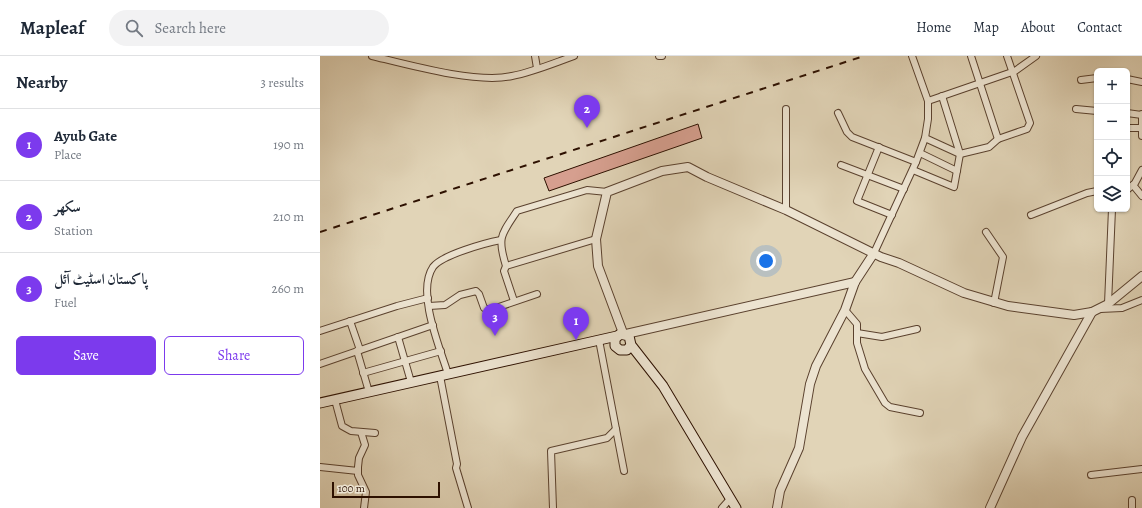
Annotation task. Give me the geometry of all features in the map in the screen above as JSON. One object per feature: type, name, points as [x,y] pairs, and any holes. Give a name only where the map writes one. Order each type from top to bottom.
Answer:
[{"type":"main road","points":[[622,334],[614,342],[617,348],[627,350],[632,345]]},
{"type":"main road","points":[[320,403],[622,334],[631,338],[632,345],[663,386],[736,508]]},
{"type":"street","points":[[372,56],[395,59],[473,77],[495,78],[512,76],[574,56]]},
{"type":"street","points":[[535,56],[537,68]]},
{"type":"street","points":[[777,508],[780,491],[799,448],[809,391],[816,366],[845,310],[855,282],[874,253],[913,170],[925,138],[928,119],[928,101],[912,56]]},
{"type":"street","points":[[972,56],[998,139]]},
{"type":"street","points":[[925,138],[960,154],[988,147],[998,139],[1024,130],[1030,123],[1007,56]]},
{"type":"street","points":[[928,101],[1012,72],[1036,56]]},
{"type":"street","points":[[1081,80],[1094,78]]},
{"type":"street","points":[[1130,80],[1142,82]]},
{"type":"street","points":[[913,170],[954,187],[960,154],[942,96]]},
{"type":"street","points":[[786,109],[786,210]]},
{"type":"street","points":[[1076,109],[1094,111]]},
{"type":"street","points":[[838,113],[847,132],[852,137],[916,162]]},
{"type":"street","points":[[1130,114],[1142,115],[1142,136]]},
{"type":"street","points":[[1130,128],[1141,128]]},
{"type":"street","points":[[879,147],[857,201],[892,215]]},
{"type":"street","points":[[920,153],[957,171]]},
{"type":"street","points":[[842,164],[904,189]]},
{"type":"street","points":[[514,301],[504,275],[506,266],[500,248],[501,240],[517,211],[587,190],[607,192],[662,171],[688,167],[707,177],[786,210],[874,253],[964,293],[994,303],[1074,315],[1096,310],[1122,308],[1142,300]]},
{"type":"street","points":[[1130,188],[1142,170]]},
{"type":"street","points":[[1133,185],[1142,196]]},
{"type":"street","points":[[607,192],[596,239],[598,266],[622,334],[855,282]]},
{"type":"street","points":[[1031,215],[1094,192]]},
{"type":"street","points":[[1108,304],[1112,212]]},
{"type":"street","points":[[986,232],[1003,257],[994,303]]},
{"type":"street","points":[[506,266],[596,239]]},
{"type":"street","points":[[468,508],[456,468],[457,464],[441,351],[429,306],[428,281],[433,268],[461,251],[501,240]]},
{"type":"street","points":[[990,508],[1022,437],[1096,310],[1108,304],[1142,276]]},
{"type":"street","points":[[429,306],[446,304],[460,295],[476,291],[486,310],[536,294]]},
{"type":"street","points":[[320,331],[397,306],[428,298]]},
{"type":"street","points":[[845,310],[857,324],[858,343],[865,369],[886,403],[890,407],[920,413]]},
{"type":"street","points":[[350,321],[369,392]]},
{"type":"street","points":[[320,364],[433,325]]},
{"type":"street","points":[[857,333],[882,337],[917,329]]},
{"type":"street","points":[[398,337],[411,382]]},
{"type":"street","points":[[599,340],[624,471]]},
{"type":"street","points":[[363,373],[441,351]]},
{"type":"street","points":[[335,400],[342,426],[351,432],[375,433]]},
{"type":"street","points":[[553,508],[551,451],[607,438],[616,429]]},
{"type":"street","points":[[361,432],[365,445],[359,458],[358,471],[366,492],[364,508]]},
{"type":"street","points":[[320,466],[358,471]]},
{"type":"street","points":[[1091,475],[1142,469]]},
{"type":"street","points":[[722,508],[730,499]]},
{"type":"street","points":[[1132,500],[1132,508]]},
{"type":"building","points":[[698,124],[702,138],[549,191],[544,178]]},
{"type":"railway","points":[[320,232],[864,56]]},
{"type":"place","name":"سكهر","points":[[587,128]]},
{"type":"place","name":"پاکستان اسٹیٹ آئل","points":[[495,336]]},
{"type":"place","name":"Ayub Gate","points":[[576,340]]}]
